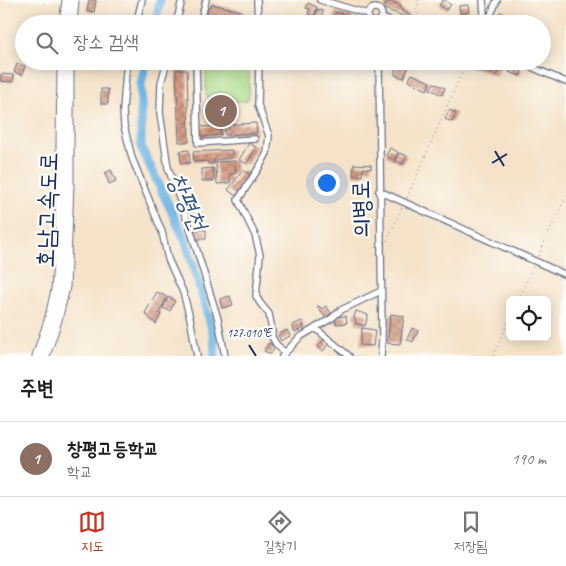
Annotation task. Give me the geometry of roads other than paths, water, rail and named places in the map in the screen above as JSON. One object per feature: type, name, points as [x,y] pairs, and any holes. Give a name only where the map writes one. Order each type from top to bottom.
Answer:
[{"type":"highway","points":[[65,15],[66,0]]},
{"type":"highway","points":[[73,15],[74,0]]},
{"type":"highway","name":"호남고속도로","points":[[37,356],[49,321],[56,290],[60,225],[62,70]]},
{"type":"highway","name":"호남고속도로","points":[[45,356],[57,320],[65,287],[69,184],[69,70]]},
{"type":"street","points":[[138,15],[142,0]]},
{"type":"street","points":[[178,15],[182,0]]},
{"type":"street","points":[[202,15],[206,0]]},
{"type":"street","points":[[257,0],[258,15]]},
{"type":"street","points":[[320,0],[368,14],[370,10],[376,8]]},
{"type":"street","points":[[376,8],[378,0]]},
{"type":"street","points":[[484,0],[484,15]]},
{"type":"street","points":[[491,15],[498,0]]},
{"type":"street","points":[[376,8],[383,15]]},
{"type":"street","points":[[126,70],[123,111],[124,126],[132,158],[162,232],[168,258],[183,292],[197,356]]},
{"type":"street","points":[[165,70],[161,83],[160,114],[168,168],[189,225],[218,319],[224,356]]},
{"type":"street","points":[[196,70],[198,143],[256,139]]},
{"type":"street","points":[[259,70],[258,105],[269,136],[267,152],[238,200],[255,236],[260,255],[256,296],[269,314],[272,337],[283,355],[300,337],[332,318],[341,310],[381,292]]},
{"type":"street","name":"의병로","points":[[378,70],[381,356]]},
{"type":"street","points":[[540,70],[566,82]]},
{"type":"street","points":[[379,191],[566,275]]},
{"type":"street","points":[[315,328],[349,356]]},
{"type":"waterway","name":"창평천","points":[[157,15],[160,0]]},
{"type":"waterway","name":"창평천","points":[[144,70],[141,84],[141,147],[186,242],[214,336],[215,356]]},
{"type":"place","name":"창평고등학교","points":[[221,111]]}]
